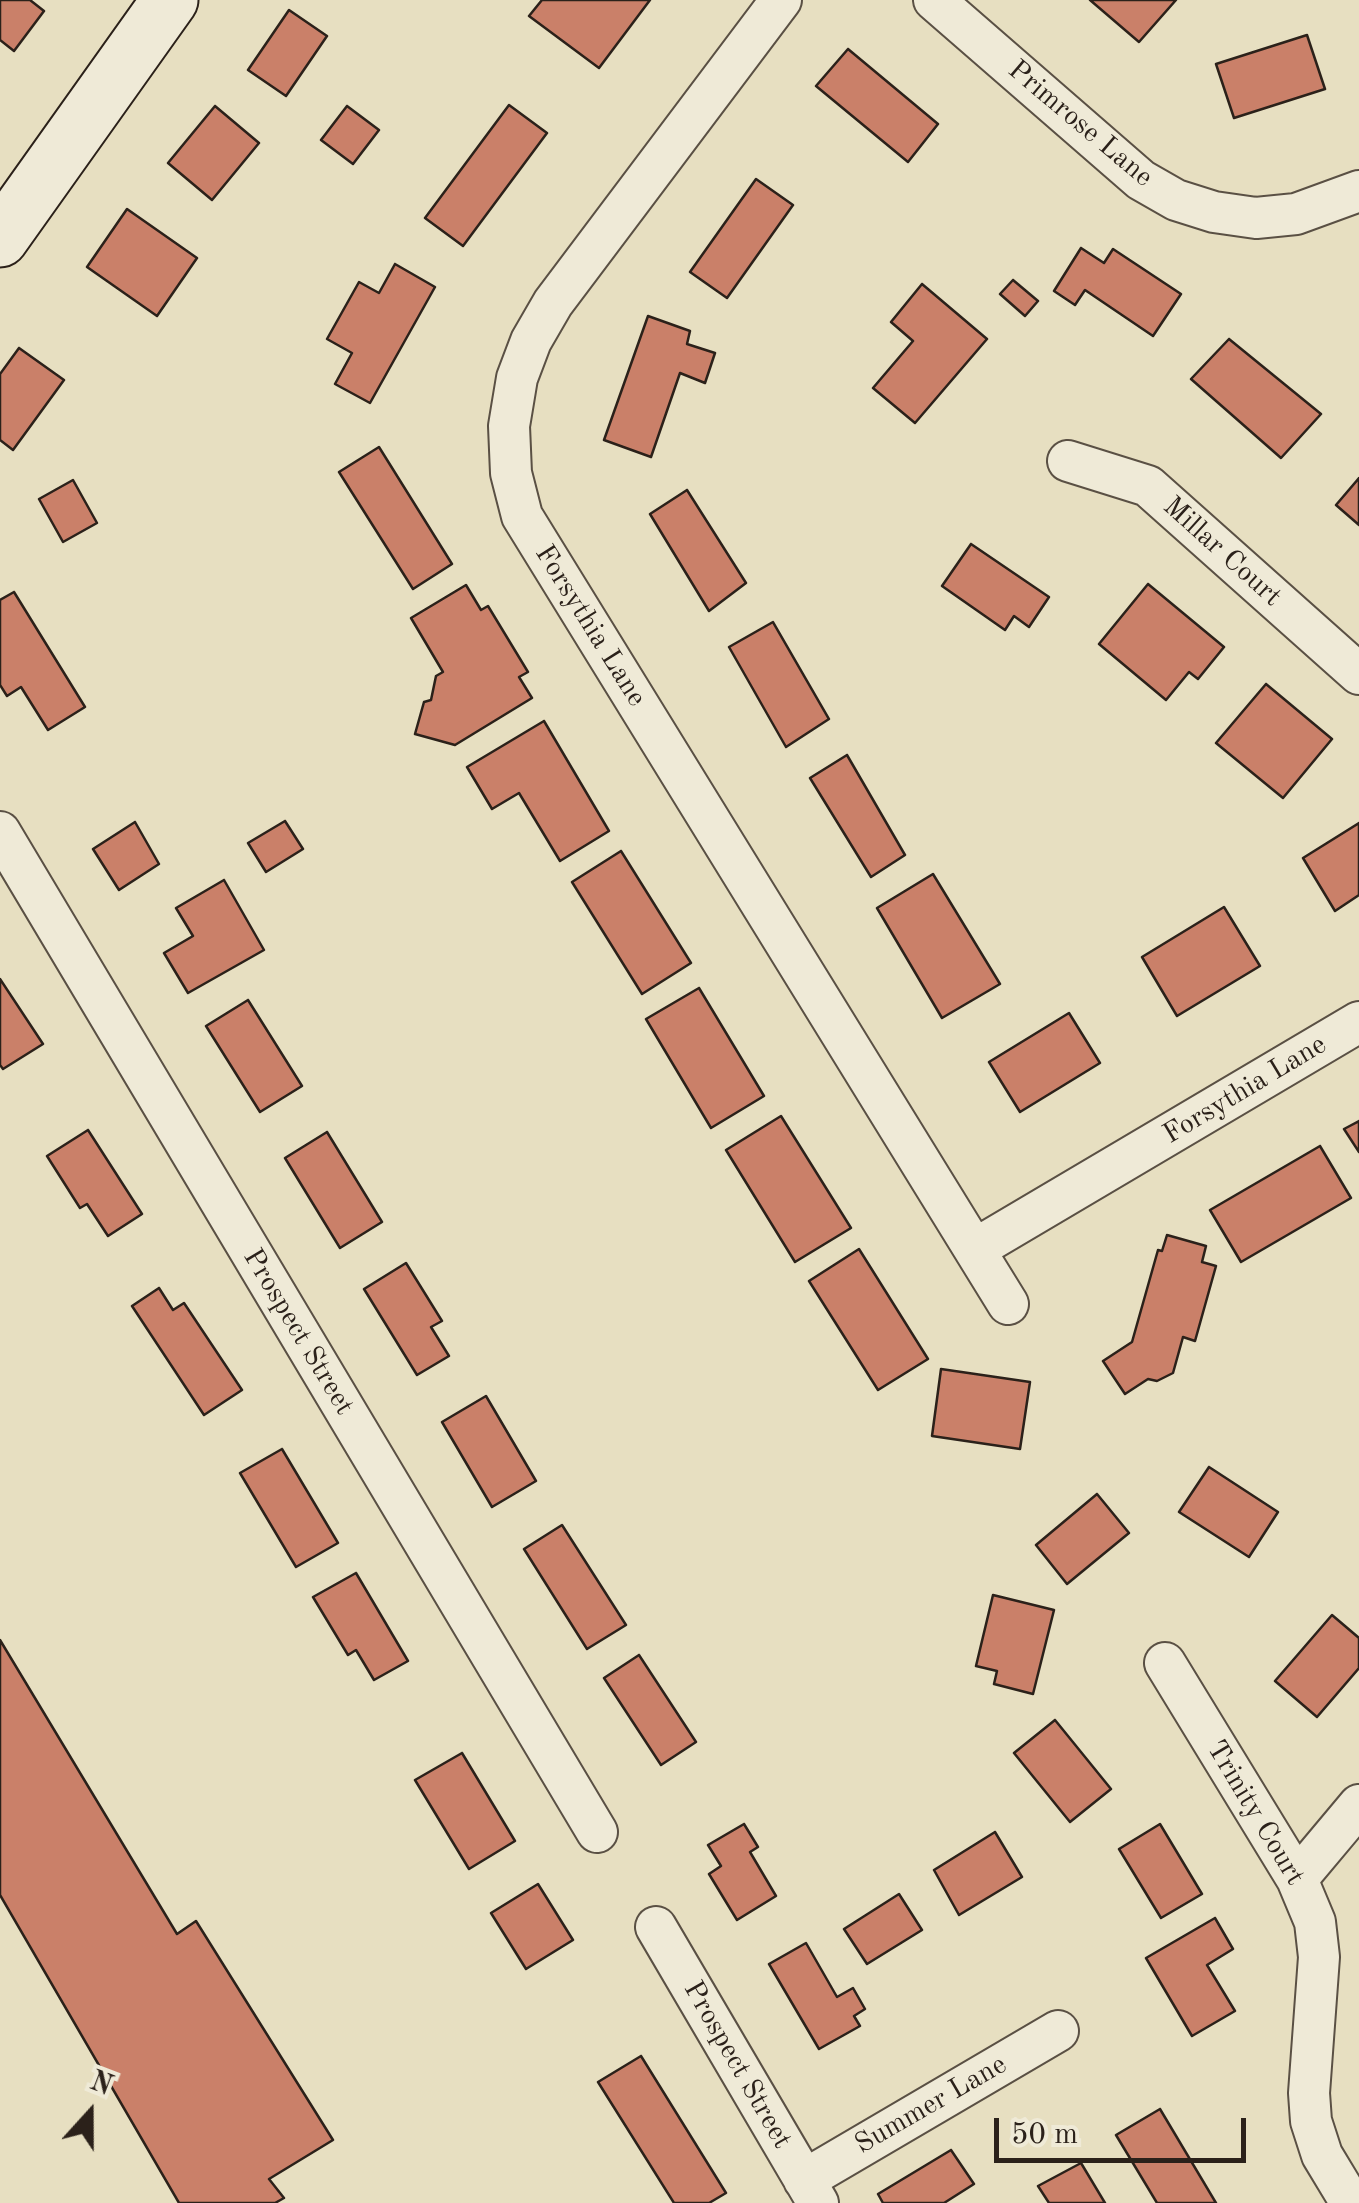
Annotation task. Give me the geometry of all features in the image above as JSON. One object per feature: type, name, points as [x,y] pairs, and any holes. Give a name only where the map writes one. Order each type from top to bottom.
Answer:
[{"type":"street","points":[[0,240],[170,0]]},
{"type":"street","name":"Forsythia Lane","points":[[781,0],[553,303],[530,341],[517,378],[509,426],[511,473],[522,516],[1008,1304]]},
{"type":"street","name":"Primrose Lane","points":[[934,0],[1141,180],[1176,200],[1214,212],[1256,218],[1296,214],[1359,191]]},
{"type":"street","name":"Millar Court","points":[[1068,462],[1148,486],[1359,674]]},
{"type":"street","name":"Prospect Street","points":[[0,832],[597,1832]]},
{"type":"street","name":"Forsythia Lane","points":[[975,1248],[1359,1022]]},
{"type":"street","name":"Trinity Court","points":[[1165,1663],[1276,1851],[1297,1879],[1314,1922],[1319,1956],[1309,2093],[1312,2121],[1322,2156],[1351,2203]]},
{"type":"street","points":[[1297,1879],[1359,1804]]},
{"type":"street","name":"Prospect Street","points":[[656,1926],[811,2192]]},
{"type":"street","name":"Summer Lane","points":[[811,2192],[1058,2031]]},
{"type":"building","points":[[0,0],[30,0],[44,11],[14,51],[0,40]]},
{"type":"building","points":[[542,0],[650,0],[599,68],[529,16]]},
{"type":"building","points":[[1090,0],[1176,0],[1139,42]]},
{"type":"building","points":[[289,10],[327,36],[286,96],[248,70]]},
{"type":"building","points":[[1307,35],[1325,89],[1234,118],[1216,64]]},
{"type":"building","points":[[848,49],[938,124],[908,162],[816,86]]},
{"type":"building","points":[[509,105],[547,133],[463,246],[425,218]]},
{"type":"building","points":[[215,106],[259,143],[212,200],[168,163]]},
{"type":"building","points":[[347,106],[379,130],[353,164],[321,140]]},
{"type":"building","points":[[756,179],[793,205],[727,298],[690,272]]},
{"type":"building","points":[[127,209],[197,258],[157,316],[87,267]]},
{"type":"building","points":[[1081,248],[1104,263],[1113,249],[1181,294],[1153,336],[1085,290],[1075,305],[1054,291]]},
{"type":"building","points":[[395,264],[435,287],[370,403],[335,384],[352,353],[327,339],[359,282],[379,293]]},
{"type":"building","points":[[1013,280],[1038,301],[1025,316],[1000,294]]},
{"type":"building","points":[[922,284],[987,339],[915,423],[873,388],[913,341],[891,322]]},
{"type":"building","points":[[648,316],[690,331],[687,344],[715,353],[705,383],[680,373],[651,457],[604,440]]},
{"type":"building","points":[[1229,339],[1321,414],[1281,458],[1191,379]]},
{"type":"building","points":[[19,348],[64,380],[13,450],[0,440],[0,374]]},
{"type":"building","points":[[379,447],[452,564],[413,589],[339,472]]},
{"type":"building","points":[[1359,478],[1359,525],[1336,505]]},
{"type":"building","points":[[73,480],[97,523],[63,542],[39,499]]},
{"type":"building","points":[[687,490],[746,583],[709,611],[650,514]]},
{"type":"building","points":[[971,544],[1049,597],[1029,627],[1014,616],[1005,630],[942,586]]},
{"type":"building","points":[[1148,584],[1224,647],[1198,679],[1189,672],[1166,700],[1099,644]]},
{"type":"building","points":[[466,585],[481,610],[488,606],[528,672],[519,677],[532,698],[455,745],[415,734],[424,702],[431,700],[436,676],[443,672],[411,618]]},
{"type":"building","points":[[14,592],[85,707],[48,730],[21,687],[7,696],[0,685],[0,600]]},
{"type":"building","points":[[773,622],[829,719],[786,747],[729,647]]},
{"type":"building","points":[[1266,684],[1332,739],[1283,798],[1216,743]]},
{"type":"building","points":[[544,721],[609,831],[560,861],[519,793],[492,809],[467,767]]},
{"type":"building","points":[[847,755],[905,855],[871,877],[810,778]]},
{"type":"building","points":[[285,821],[303,849],[266,872],[248,843]]},
{"type":"building","points":[[135,822],[159,864],[119,890],[93,849]]},
{"type":"building","points":[[1359,823],[1359,895],[1335,911],[1303,858]]},
{"type":"building","points":[[621,851],[691,963],[642,994],[572,882]]},
{"type":"building","points":[[933,874],[1000,984],[942,1018],[877,908]]},
{"type":"building","points":[[224,880],[264,950],[188,993],[164,953],[193,936],[176,908]]},
{"type":"building","points":[[1224,907],[1260,966],[1177,1016],[1142,957]]},
{"type":"building","points":[[0,979],[43,1044],[3,1069],[0,1065]]},
{"type":"building","points":[[699,988],[764,1096],[711,1128],[646,1019]]},
{"type":"building","points":[[248,1000],[302,1086],[260,1112],[206,1026]]},
{"type":"building","points":[[1069,1013],[1100,1063],[1020,1112],[989,1062]]},
{"type":"building","points":[[781,1116],[851,1228],[795,1262],[726,1150]]},
{"type":"building","points":[[1359,1121],[1359,1152],[1344,1129]]},
{"type":"building","points":[[88,1130],[142,1214],[108,1236],[87,1204],[80,1208],[47,1156]]},
{"type":"building","points":[[327,1132],[382,1222],[340,1248],[285,1158]]},
{"type":"building","points":[[1320,1146],[1351,1198],[1241,1262],[1210,1210]]},
{"type":"building","points":[[1167,1235],[1206,1246],[1202,1262],[1216,1266],[1195,1341],[1183,1337],[1173,1373],[1157,1381],[1148,1379],[1125,1394],[1103,1361],[1132,1342],[1158,1250],[1162,1251]]},
{"type":"building","points":[[859,1249],[928,1359],[878,1390],[809,1281]]},
{"type":"building","points":[[406,1263],[442,1321],[431,1327],[449,1356],[417,1375],[364,1289]]},
{"type":"building","points":[[159,1288],[173,1310],[184,1303],[242,1390],[204,1415],[132,1306]]},
{"type":"building","points":[[941,1369],[1030,1382],[1020,1449],[932,1436]]},
{"type":"building","points":[[486,1396],[536,1481],[492,1507],[442,1422]]},
{"type":"building","points":[[282,1449],[338,1543],[296,1567],[240,1473]]},
{"type":"building","points":[[1209,1467],[1278,1512],[1249,1557],[1179,1512]]},
{"type":"building","points":[[1097,1494],[1129,1533],[1067,1584],[1036,1545]]},
{"type":"building","points":[[562,1525],[626,1625],[587,1649],[524,1549]]},
{"type":"building","points":[[356,1573],[408,1661],[374,1680],[356,1650],[348,1655],[313,1597]]},
{"type":"building","points":[[993,1595],[1054,1610],[1033,1694],[994,1684],[997,1671],[976,1666]]},
{"type":"building","points":[[1332,1615],[1359,1638],[1359,1668],[1317,1717],[1275,1681]]},
{"type":"building","points":[[0,1640],[177,1934],[196,1921],[333,2140],[269,2179],[284,2198],[275,2203],[179,2203],[0,1895]]},
{"type":"building","points":[[639,1655],[696,1742],[661,1765],[604,1678]]},
{"type":"building","points":[[1055,1720],[1111,1789],[1070,1822],[1014,1753]]},
{"type":"building","points":[[462,1753],[515,1841],[469,1869],[415,1780]]},
{"type":"building","points":[[744,1824],[758,1847],[750,1852],[776,1896],[737,1920],[709,1874],[721,1866],[708,1845]]},
{"type":"building","points":[[1160,1824],[1202,1894],[1161,1918],[1119,1849]]},
{"type":"building","points":[[995,1832],[1022,1877],[959,1915],[934,1870]]},
{"type":"building","points":[[538,1884],[573,1940],[526,1969],[491,1913]]},
{"type":"building","points":[[899,1894],[922,1930],[867,1964],[844,1929]]},
{"type":"building","points":[[1215,1918],[1233,1949],[1207,1965],[1235,2011],[1192,2036],[1146,1958]]},
{"type":"building","points":[[806,1943],[837,1997],[853,1988],[865,2009],[854,2016],[860,2026],[819,2049],[769,1964]]},
{"type":"building","points":[[641,2056],[726,2193],[709,2203],[674,2203],[598,2082]]},
{"type":"building","points":[[1160,2109],[1216,2203],[1157,2203],[1116,2135]]},
{"type":"building","points":[[951,2150],[974,2184],[944,2203],[883,2203],[878,2194]]},
{"type":"building","points":[[1081,2163],[1105,2203],[1049,2203],[1038,2186]]}]
